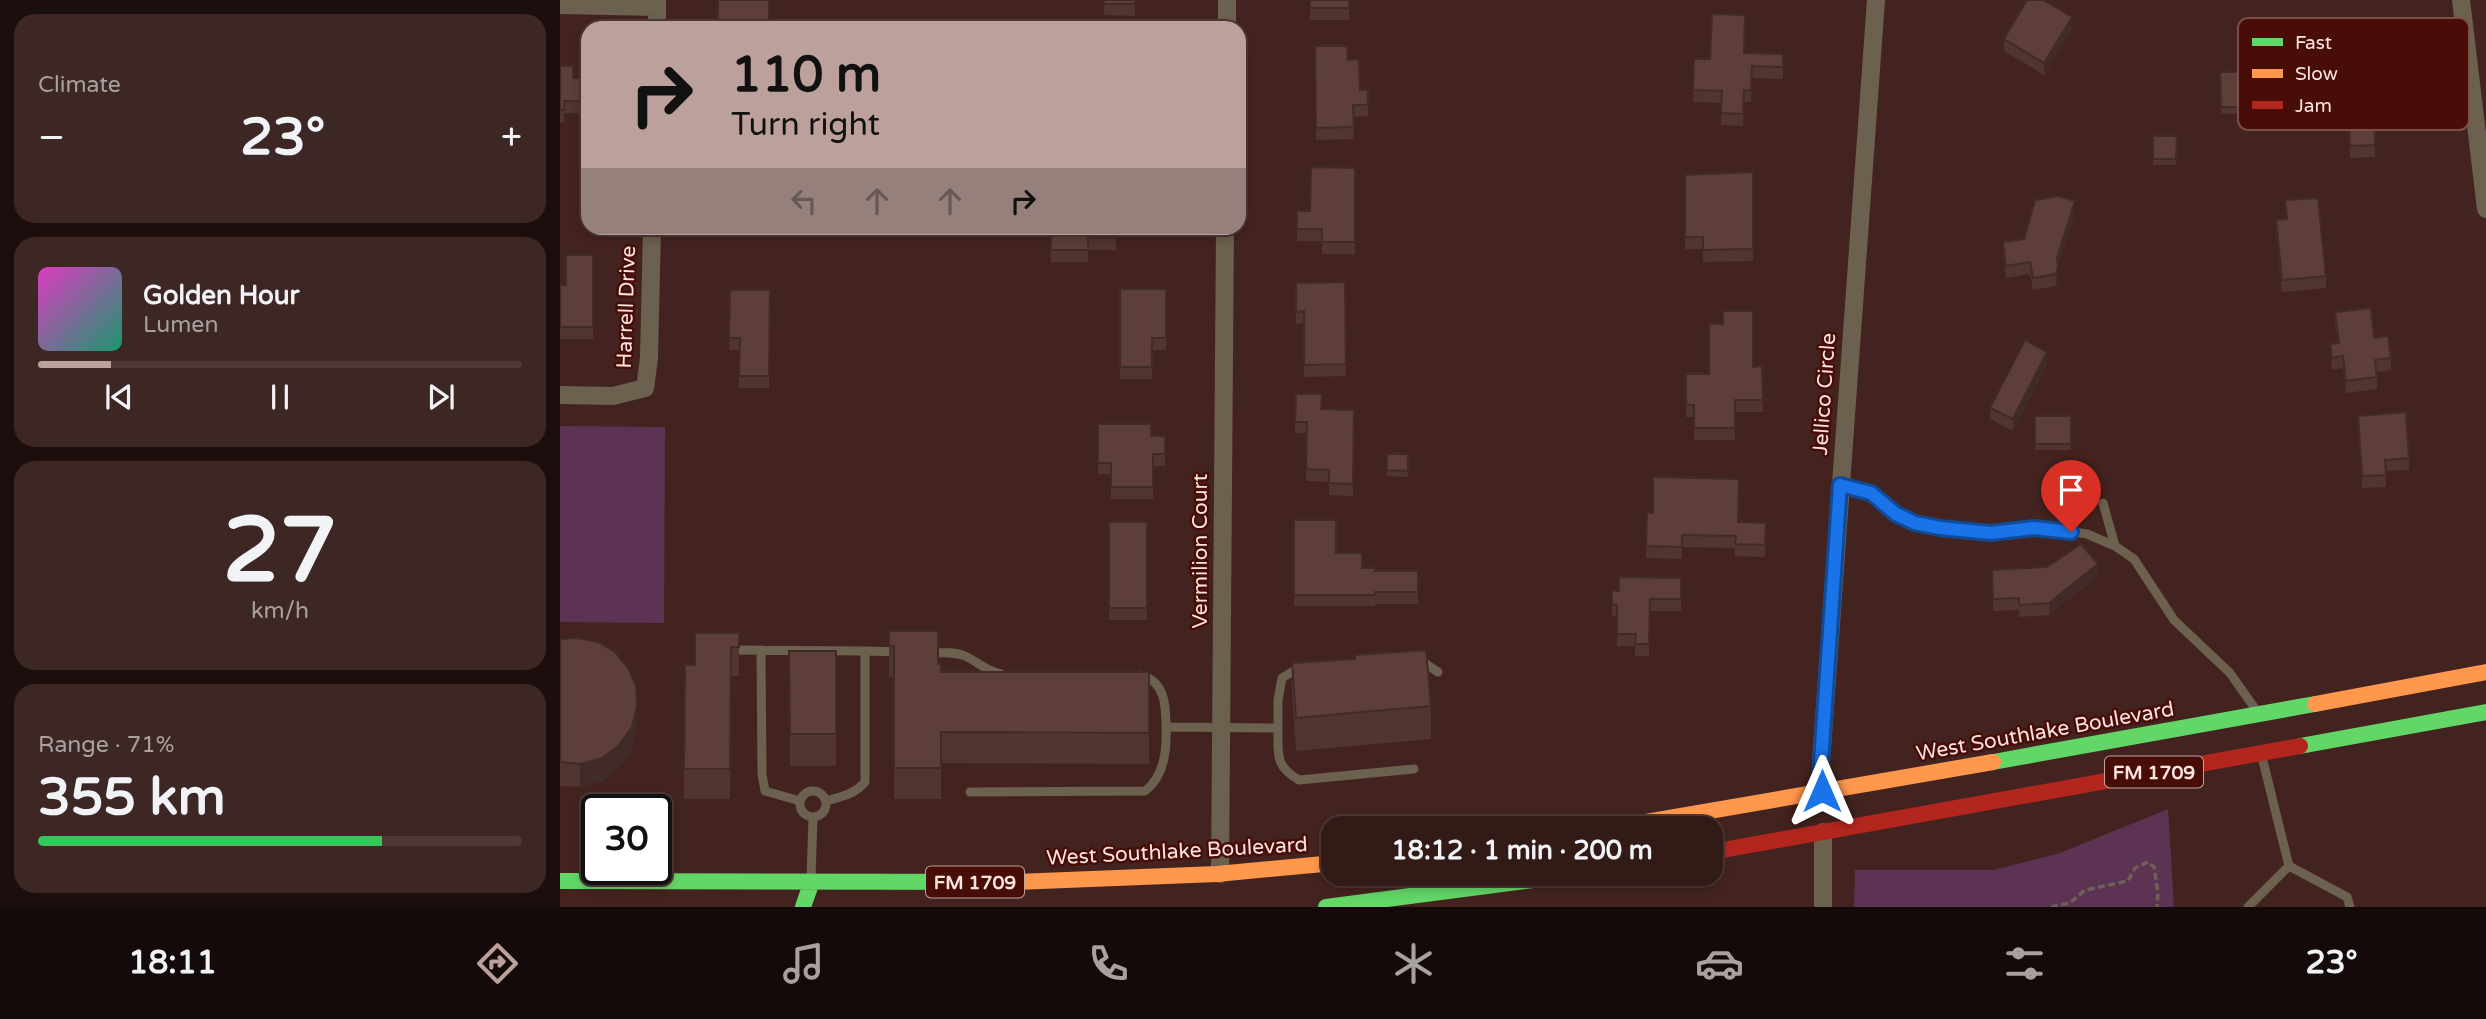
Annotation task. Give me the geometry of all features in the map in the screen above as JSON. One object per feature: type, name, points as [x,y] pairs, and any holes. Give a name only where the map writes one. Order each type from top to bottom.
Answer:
[{"type":"main road","name":"West Southlake Boulevard","points":[[1723,848],[1822,811],[2259,715],[2486,672]]},
{"type":"main road","name":"West Southlake Boulevard","points":[[1723,819],[1822,811],[2261,752],[2486,712]]},
{"type":"main road","name":"West Southlake Boulevard","points":[[560,881],[811,884],[995,881],[1220,874],[1321,864]]},
{"type":"main road","points":[[803,907],[811,884]]},
{"type":"main road","points":[[1325,907],[1486,886]]},
{"type":"street","points":[[1227,0],[1227,21]]},
{"type":"street","name":"Jellico Circle","points":[[1823,907],[1821,762],[1875,0]]},
{"type":"street","points":[[2461,0],[2463,18]]},
{"type":"street","points":[[560,5],[657,4]]},
{"type":"street","points":[[2469,67],[2486,209]]},
{"type":"street","name":"Harrell Drive","points":[[560,395],[612,396],[645,388],[649,358],[652,235]]},
{"type":"street","name":"Vermilion Court","points":[[1220,874],[1225,235]]},
{"type":"lane","points":[[1840,485],[1871,493],[1896,514],[1915,523],[1991,533],[2034,528],[2055,529],[2087,534],[2115,546],[2134,559],[2175,620],[2230,673],[2259,715]]},
{"type":"lane","points":[[2103,503],[2115,546]]},
{"type":"lane","points":[[715,650],[956,653],[966,656],[989,672],[1016,674]]},
{"type":"lane","points":[[761,650],[762,774],[765,791],[800,801]]},
{"type":"lane","points":[[826,801],[847,795],[859,789],[865,782],[864,652]]},
{"type":"lane","points":[[1406,654],[1421,659],[1438,672]]},
{"type":"lane","points":[[1312,665],[1299,667],[1282,678],[1278,700],[1278,758],[1286,773],[1299,780],[1414,769]]},
{"type":"lane","points":[[970,792],[1145,791],[1153,784],[1167,746],[1166,709],[1160,688],[1151,678],[1137,674]]},
{"type":"lane","points":[[1166,727],[1278,728]]},
{"type":"lane","points":[[2261,752],[2290,866],[2347,897],[2350,907]]},
{"type":"lane","points":[[809,791],[817,791],[826,801],[821,815],[805,815],[800,809],[800,801],[809,791]]},
{"type":"lane","points":[[811,884],[813,817]]},
{"type":"lane","points":[[2248,907],[2290,866]]},
{"type":"path","points":[[2051,907],[2070,903],[2085,890],[2128,881],[2135,868],[2148,862],[2154,867],[2157,907]]},
{"type":"shaded area","points":[[560,426],[665,427],[664,623],[560,622]]},
{"type":"shaded area","points":[[2168,809],[2174,907],[1854,907],[1855,870],[1994,870],[2060,853]]},
{"type":"building","points":[[718,0],[769,0],[769,21],[718,21]]},
{"type":"building","points":[[1104,0],[1135,0],[1135,4],[1104,4]]},
{"type":"building","points":[[1310,0],[1349,0],[1349,8],[1310,8]]},
{"type":"building","points":[[2027,0],[2043,0],[2072,17],[2044,63],[2004,39]]},
{"type":"building","points":[[1712,14],[1745,15],[1744,53],[1783,54],[1783,67],[1752,66],[1751,91],[1744,90],[1743,114],[1721,113],[1722,91],[1693,90],[1694,59],[1710,59]]},
{"type":"building","points":[[1315,46],[1347,46],[1348,60],[1359,59],[1360,90],[1368,90],[1368,105],[1353,105],[1354,127],[1316,128]]},
{"type":"building","points":[[560,66],[573,66],[573,78],[581,78],[581,101],[564,101],[564,110],[560,110]]},
{"type":"building","points":[[2220,72],[2238,72],[2238,107],[2221,107]]},
{"type":"building","points":[[2349,130],[2375,130],[2375,145],[2350,146]]},
{"type":"building","points":[[2153,136],[2177,136],[2176,159],[2153,159]]},
{"type":"building","points":[[1311,167],[1355,168],[1355,242],[1322,242],[1322,229],[1297,229],[1297,211],[1310,211]]},
{"type":"building","points":[[1753,172],[1753,249],[1703,250],[1703,237],[1685,237],[1685,175]]},
{"type":"building","points":[[2058,196],[2075,201],[2057,258],[2056,274],[2033,278],[2030,262],[2006,266],[2003,242],[2024,239],[2035,200]]},
{"type":"building","points":[[2318,198],[2326,276],[2282,280],[2276,220],[2287,219],[2285,200]]},
{"type":"building","points":[[1051,235],[1116,235],[1116,238],[1088,238],[1088,250],[1051,250]]},
{"type":"building","points":[[566,255],[593,255],[593,327],[560,327],[560,285],[566,285]]},
{"type":"building","points":[[1345,282],[1346,364],[1304,365],[1304,311],[1296,312],[1296,283]]},
{"type":"building","points":[[1120,289],[1166,289],[1166,338],[1152,338],[1152,367],[1120,367]]},
{"type":"building","points":[[730,290],[770,290],[769,376],[739,376],[740,338],[729,338]]},
{"type":"building","points":[[2371,308],[2374,338],[2388,336],[2391,358],[2375,360],[2377,377],[2346,381],[2343,356],[2332,358],[2330,344],[2339,343],[2335,312]]},
{"type":"building","points":[[1723,311],[1753,311],[1753,367],[1762,366],[1763,400],[1735,400],[1735,428],[1694,428],[1694,405],[1686,405],[1686,374],[1709,374],[1709,324],[1723,324]]},
{"type":"building","points":[[2025,340],[2047,352],[2013,419],[1990,408]]},
{"type":"building","points":[[1296,394],[1322,394],[1321,409],[1354,410],[1353,484],[1329,483],[1329,470],[1306,469],[1307,422],[1295,422]]},
{"type":"building","points":[[2406,412],[2409,458],[2385,460],[2386,475],[2362,476],[2358,416]]},
{"type":"building","points":[[2035,416],[2071,416],[2071,444],[2035,444]]},
{"type":"building","points":[[1098,424],[1151,424],[1151,436],[1165,436],[1165,454],[1153,454],[1153,487],[1111,487],[1111,463],[1098,463]]},
{"type":"building","points":[[1387,454],[1408,454],[1408,471],[1387,470]]},
{"type":"building","points":[[1653,477],[1739,479],[1738,522],[1766,523],[1765,545],[1735,544],[1736,536],[1682,535],[1682,547],[1646,546],[1647,513],[1653,513]]},
{"type":"building","points":[[2060,486],[2083,486],[2083,508],[2060,508]]},
{"type":"building","points":[[1294,520],[1336,520],[1336,553],[1362,553],[1362,568],[1375,568],[1375,571],[1418,571],[1418,592],[1294,595]]},
{"type":"building","points":[[1109,522],[1147,522],[1147,608],[1109,608]]},
{"type":"building","points":[[2081,544],[2098,564],[2049,603],[2019,605],[2019,598],[1993,599],[1992,570],[2047,567]]},
{"type":"building","points":[[1619,577],[1681,578],[1681,599],[1650,599],[1649,644],[1635,644],[1636,634],[1617,634],[1617,605],[1612,605],[1612,590],[1619,591]]},
{"type":"building","points":[[889,631],[938,631],[938,664],[941,664],[941,672],[1149,672],[1149,733],[941,732],[941,768],[894,768],[894,646],[889,646]]},
{"type":"building","points":[[695,633],[739,633],[739,647],[731,647],[730,769],[684,769],[685,665],[695,665]]},
{"type":"building","points":[[578,638],[598,642],[615,652],[628,668],[636,686],[637,707],[632,727],[619,745],[602,758],[580,764],[560,762],[560,639]]},
{"type":"building","points":[[1426,650],[1431,706],[1296,718],[1292,663],[1355,659],[1355,655]]},
{"type":"building","points":[[789,651],[836,651],[836,734],[790,734]]},
{"type":"traffic: fast","points":[[1993,762],[2315,704]]},
{"type":"traffic: fast","points":[[2300,746],[2486,712]]},
{"type":"traffic: fast","points":[[560,881],[1013,882]]},
{"type":"traffic: fast","points":[[803,907],[811,884]]},
{"type":"traffic: fast","points":[[1326,907],[1487,886]]},
{"type":"traffic: slow","points":[[2315,704],[2486,672]]},
{"type":"traffic: slow","points":[[1680,816],[1993,762]]},
{"type":"traffic: slow","points":[[1013,882],[1217,874],[1321,864]]},
{"type":"traffic: jam","points":[[1723,850],[2300,746]]},
{"type":"route","points":[[1822,791],[1821,762],[1840,485],[1871,493],[1896,514],[1915,523],[1991,533],[2034,528],[2071,532]]}]
